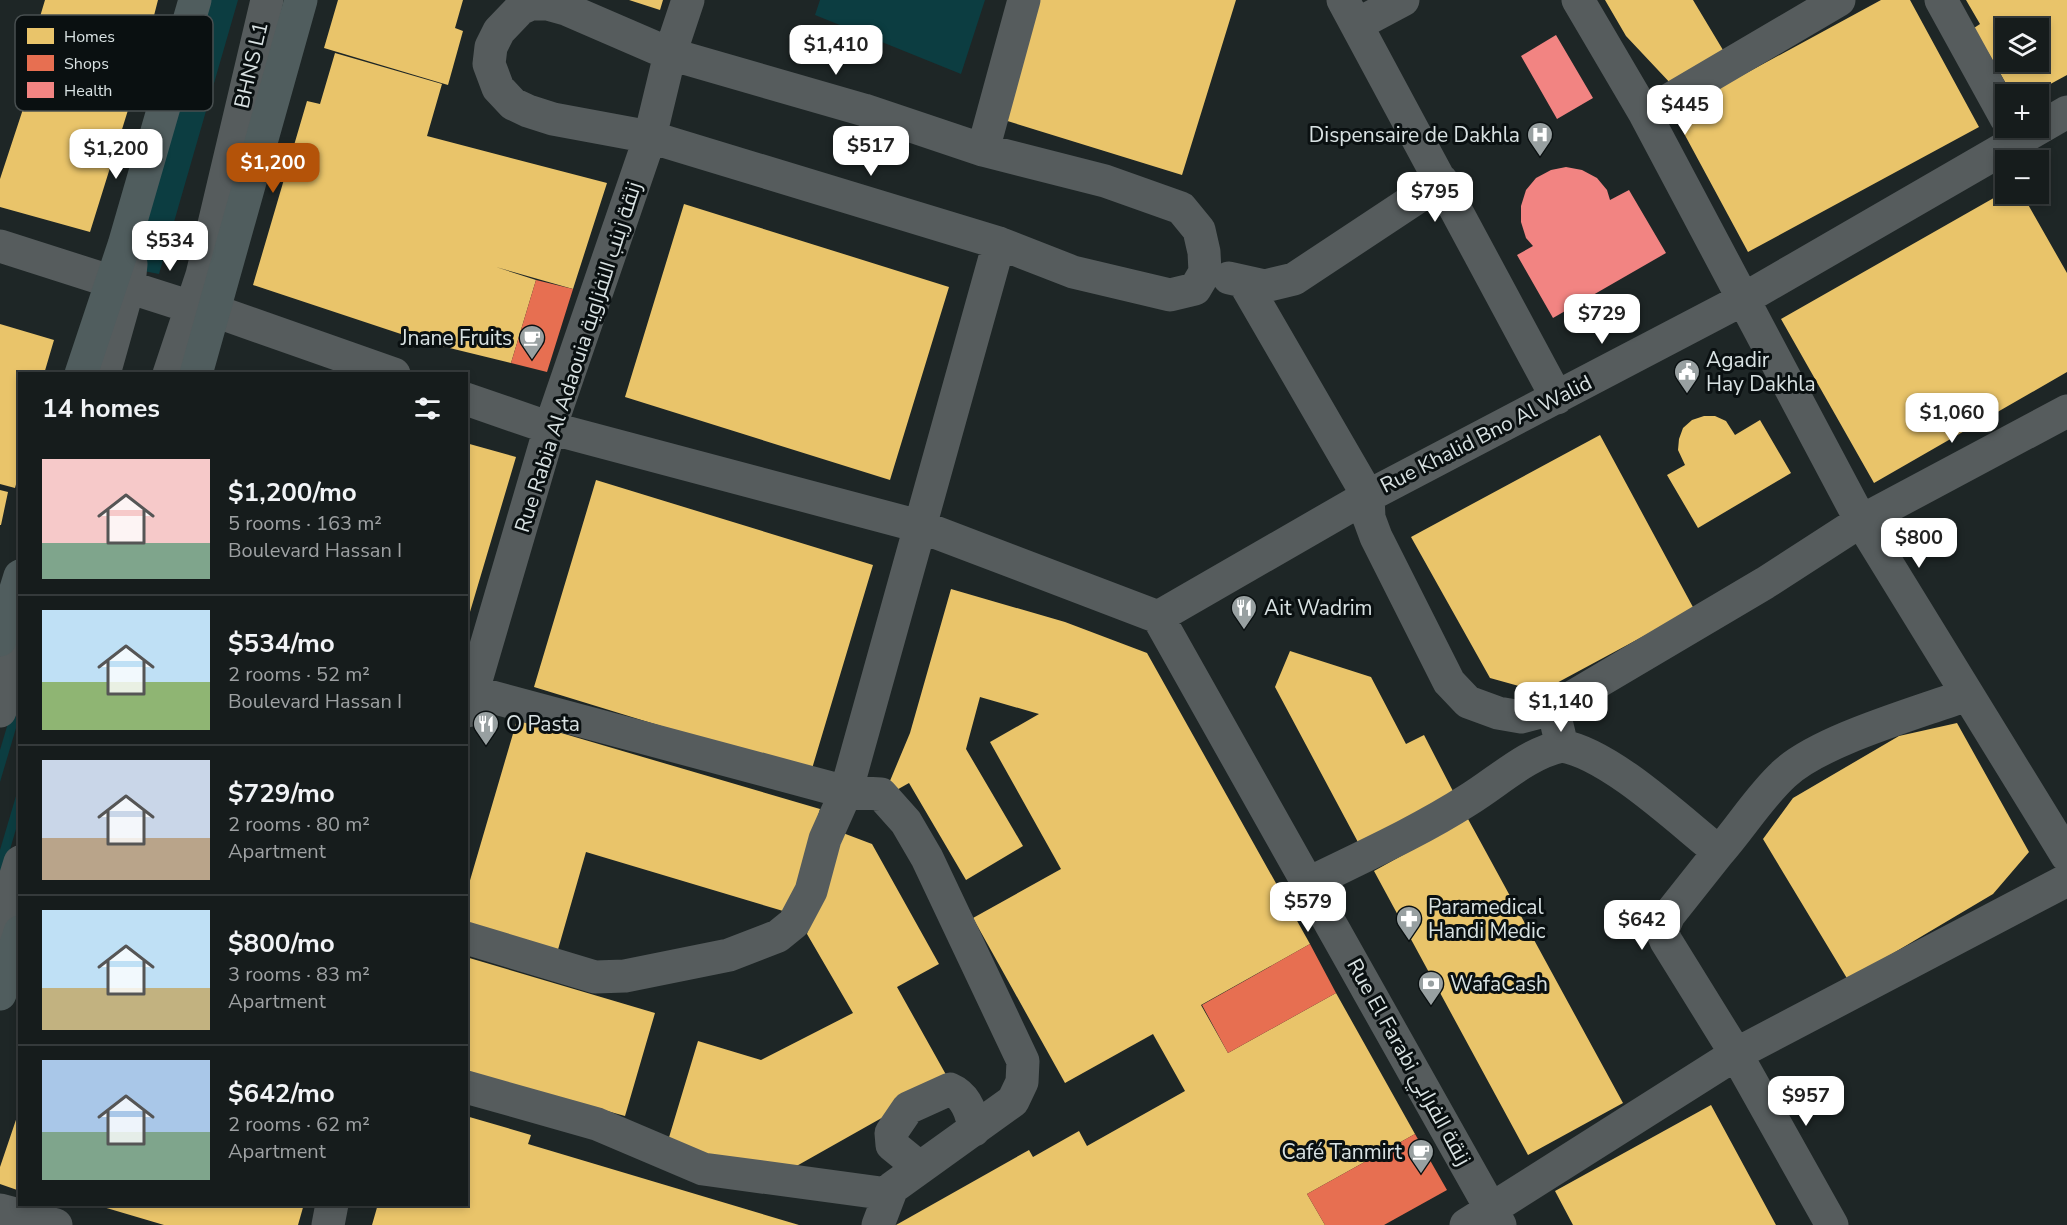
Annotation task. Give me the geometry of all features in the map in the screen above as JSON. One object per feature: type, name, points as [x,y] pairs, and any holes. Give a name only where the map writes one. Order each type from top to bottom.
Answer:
[{"type":"main road","points":[[191,15],[195,0]]},
{"type":"main road","points":[[196,372],[203,309],[301,0]]},
{"type":"main road","points":[[82,372],[121,283],[166,111]]},
{"type":"main road","points":[[0,640],[18,582]]},
{"type":"main road","points":[[0,994],[18,938]]},
{"type":"street","points":[[202,15],[207,0]]},
{"type":"street","name":"BHNS L1","points":[[170,372],[203,309],[202,275],[267,0]]},
{"type":"street","name":"Rue Rabia Al Adaouia زنقة زينب النفزاوية","points":[[469,698],[550,428],[650,137],[670,54],[688,0]]},
{"type":"street","points":[[982,150],[1024,0]]},
{"type":"street","points":[[1402,0],[1350,12],[1557,398]]},
{"type":"street","points":[[1578,0],[1645,114],[1861,521],[2067,856]]},
{"type":"street","points":[[1645,114],[1839,0]]},
{"type":"street","points":[[1941,0],[1995,99]]},
{"type":"street","points":[[531,4],[548,4],[670,54],[864,110],[982,150],[1105,181],[1181,208],[1199,230],[1205,272],[1195,289],[1170,295],[1073,272],[999,243],[650,137],[553,119],[513,104],[498,88],[489,64],[491,47],[499,31],[520,9],[531,4]]},
{"type":"street","points":[[104,372],[121,283],[173,111]]},
{"type":"street","name":"Rue Khalid Bno Al Walid","points":[[2049,117],[2067,112]]},
{"type":"street","name":"Rue Khalid Bno Al Walid","points":[[1158,617],[1368,496],[1742,300],[1995,138]]},
{"type":"street","points":[[1205,272],[1265,285],[1294,279],[1442,181]]},
{"type":"street","points":[[468,939],[594,977],[625,976],[729,955],[778,936],[794,923],[811,891],[825,839],[846,792],[999,243]]},
{"type":"street","points":[[0,246],[203,309],[388,372]]},
{"type":"street","points":[[1244,282],[1368,496],[1369,518],[1376,537],[1449,682],[1468,702],[1498,713],[1521,717],[1552,709],[1765,583],[1861,521],[2067,411]]},
{"type":"street","points":[[468,400],[550,428],[920,526],[1158,617]]},
{"type":"street","name":"Rue El Farabi زنقة الفرابي","points":[[1158,617],[1309,883],[1486,1220]]},
{"type":"street","points":[[0,711],[18,654]]},
{"type":"street","points":[[1832,1225],[1736,1054],[1665,941],[1662,931],[1669,915],[1784,774],[1806,758],[1838,743],[1966,695]]},
{"type":"street","points":[[469,698],[846,792],[881,794],[906,822],[927,858],[1023,1061],[1022,1082],[1013,1101],[919,1167],[888,1194],[878,1225]]},
{"type":"street","points":[[1552,709],[1562,746]]},
{"type":"street","points":[[1309,883],[1469,800],[1501,775],[1541,753],[1562,746],[1576,748],[1621,776],[1719,852]]},
{"type":"street","points":[[0,926],[18,868]]},
{"type":"street","points":[[1486,1220],[1736,1054],[2067,880]]},
{"type":"street","points":[[468,1088],[597,1124],[703,1169],[888,1194]]},
{"type":"street","points":[[919,1167],[892,1145],[891,1133],[908,1108],[950,1089],[959,1093],[968,1107],[974,1130]]},
{"type":"street","points":[[328,1225],[332,1206]]},
{"type":"street","points":[[0,1210],[56,1225]]},
{"type":"shaded area","points":[[201,0],[238,0],[213,87],[213,15],[197,15]]},
{"type":"shaded area","points":[[820,0],[985,0],[961,74],[815,15]]},
{"type":"shaded area","points":[[169,111],[206,111],[159,274],[123,267]]},
{"type":"shaded area","points":[[18,689],[18,721],[0,782],[0,750]]},
{"type":"shaded area","points":[[18,789],[18,822],[0,883],[0,850]]},
{"type":"building: Homes","points":[[45,0],[158,0],[154,15],[40,15]]},
{"type":"building: Homes","points":[[338,0],[463,0],[455,28],[463,31],[448,85],[324,48]]},
{"type":"building: Homes","points":[[629,0],[663,0],[660,10]]},
{"type":"building: Homes","points":[[1038,0],[1236,0],[1182,175],[1001,119]]},
{"type":"building: Homes","points":[[1605,0],[1693,0],[1726,55],[1673,86],[1626,36]]},
{"type":"building: Homes","points":[[1881,0],[1910,0],[1979,127],[1748,252],[1673,113]]},
{"type":"building: Homes","points":[[1966,0],[2067,0],[2067,75],[2049,85],[2006,84],[1999,72],[2049,72],[2049,18],[1995,18],[1995,64],[1974,28],[1980,24]]},
{"type":"building: Homes","points":[[335,53],[442,84],[427,136],[607,183],[573,289],[496,267],[536,280],[511,363],[425,342],[253,285],[307,101],[320,104]]},
{"type":"building: Homes","points":[[22,111],[128,111],[90,232],[0,207],[0,179]]},
{"type":"building: Homes","points":[[1995,197],[1995,204],[2028,204],[2067,273],[2067,372],[1874,483],[1781,319]]},
{"type":"building: Homes","points":[[684,204],[949,287],[890,480],[625,397]]},
{"type":"building: Homes","points":[[0,324],[54,340],[45,372],[18,372],[18,477],[15,488],[0,484]]},
{"type":"building: Homes","points":[[1704,416],[1715,416],[1726,421],[1735,435],[1760,420],[1791,473],[1698,528],[1667,475],[1685,465],[1678,450],[1683,428],[1692,420]]},
{"type":"building: Homes","points":[[1600,435],[1694,609],[1540,692],[1490,678],[1411,537]]},
{"type":"building: Homes","points":[[468,444],[516,457],[468,619]]},
{"type":"building: Homes","points":[[596,480],[873,565],[811,772],[534,687]]},
{"type":"building: Homes","points":[[0,490],[8,492],[1,525],[0,525]]},
{"type":"building: Homes","points":[[951,589],[1065,622],[1147,653],[1310,944],[1201,1005],[1228,1053],[1336,993],[1415,1134],[1307,1194],[1325,1225],[896,1225],[1029,1150],[1033,1157],[1079,1131],[1087,1146],[1185,1091],[1153,1034],[1065,1083],[973,918],[1061,869],[990,742],[1039,714],[980,697],[966,749],[1023,846],[966,880],[909,783],[893,792],[887,788],[910,733]]},
{"type":"building: Homes","points":[[1290,651],[1371,677],[1406,744],[1424,735],[1456,797],[1360,846],[1275,687]]},
{"type":"building: Homes","points":[[517,720],[820,809],[790,913],[586,852],[557,953],[468,928],[468,887]]},
{"type":"building: Homes","points":[[1957,723],[2029,852],[1993,894],[1848,980],[1763,839],[1793,798],[1899,736]]},
{"type":"building: Homes","points":[[1468,819],[1623,1103],[1528,1155],[1374,871]]},
{"type":"building: Homes","points":[[835,830],[872,844],[939,964],[897,987],[949,1080],[777,1177],[667,1144],[698,1041],[761,1060],[853,1013],[807,934]]},
{"type":"building: Homes","points":[[468,958],[655,1013],[625,1116],[468,1072]]},
{"type":"building: Homes","points":[[1711,1105],[1776,1225],[1573,1225],[1555,1191]]},
{"type":"building: Homes","points":[[18,1114],[18,1190],[0,1184],[0,1167]]},
{"type":"building: Homes","points":[[468,1117],[531,1135],[528,1144],[799,1225],[372,1225],[377,1206],[468,1206]]},
{"type":"building: Homes","points":[[100,1206],[303,1206],[298,1225],[164,1225]]},
{"type":"building: Shops","points":[[536,280],[573,289],[547,372],[511,363]]},
{"type":"building: Shops","points":[[1310,944],[1336,993],[1228,1053],[1202,1005]]},
{"type":"building: Shops","points":[[1415,1134],[1447,1190],[1384,1225],[1325,1225],[1307,1194]]},
{"type":"building: Health","points":[[1556,35],[1593,98],[1557,119],[1521,56]]},
{"type":"building: Health","points":[[1566,167],[1582,170],[1597,178],[1607,190],[1610,200],[1629,190],[1666,253],[1553,318],[1517,255],[1533,246],[1526,238],[1521,222],[1521,206],[1526,190],[1536,178],[1551,170]]},
{"type":"place","name":"Dispensaire de Dakhla","points":[[1540,158]]},
{"type":"place","name":"Jnane Fruits","points":[[532,361]]},
{"type":"place","name":"Agadir Hay Dakhla","points":[[1687,395]]},
{"type":"place","name":"Ait Wadrim","points":[[1244,631]]},
{"type":"place","name":"O Pasta","points":[[486,747]]},
{"type":"place","name":"Paramedical Handi Medic","points":[[1409,942]]},
{"type":"place","name":"WafaCash","points":[[1431,1007]]},
{"type":"place","name":"Café Tanmirt","points":[[1421,1175]]}]
